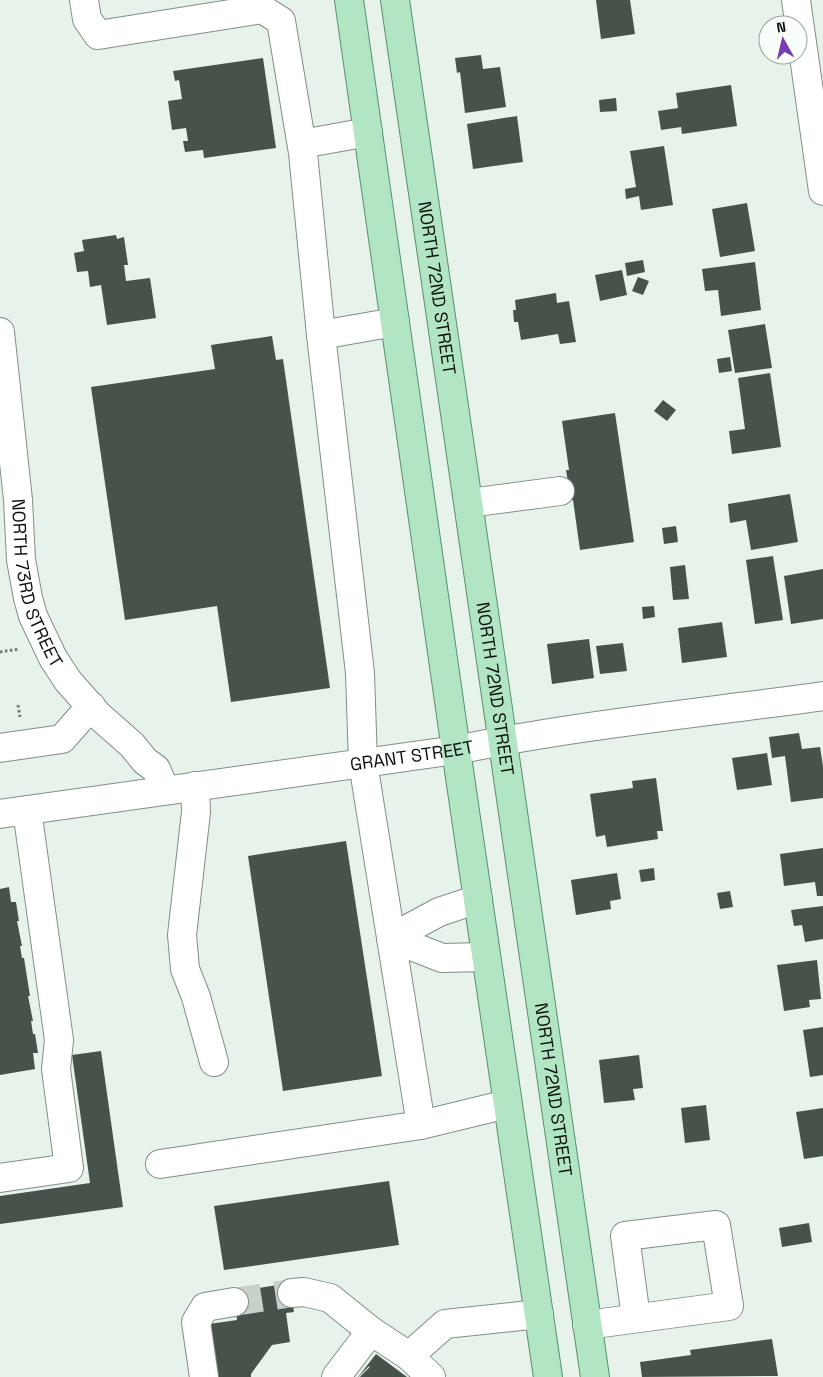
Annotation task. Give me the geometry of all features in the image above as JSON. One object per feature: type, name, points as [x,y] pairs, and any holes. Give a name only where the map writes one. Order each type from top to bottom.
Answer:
[{"type":"main road","points":[[349,0],[507,1104],[548,1377]]},
{"type":"main road","name":"NORTH 72ND STREET","points":[[396,0],[595,1377]]},
{"type":"street","points":[[84,0],[87,19],[98,35],[262,9],[281,21],[302,144],[321,335],[360,673],[363,763],[421,1125]]},
{"type":"street","points":[[796,0],[823,191]]},
{"type":"street","points":[[302,144],[368,132]]},
{"type":"street","points":[[321,335],[395,322]]},
{"type":"street","name":"NORTH 73RD STREET","points":[[0,332],[18,500],[21,560],[33,616],[53,658],[68,681],[132,745],[145,762],[156,768],[165,790]]},
{"type":"street","points":[[469,503],[560,491]]},
{"type":"street","name":"GRANT STREET","points":[[0,814],[456,750],[504,740],[823,696]]},
{"type":"street","points":[[0,748],[62,738],[91,706]]},
{"type":"street","points":[[195,786],[196,812],[182,935],[185,969],[196,997],[214,1062]]},
{"type":"street","points":[[0,1178],[68,1168],[56,1069],[59,1040],[27,810]]},
{"type":"street","points":[[391,938],[439,912],[478,899]]},
{"type":"street","points":[[391,938],[442,958],[486,957]]},
{"type":"street","points":[[160,1164],[421,1125],[507,1104]]},
{"type":"street","points":[[587,1325],[730,1306],[716,1225],[625,1236],[636,1318]]},
{"type":"street","points":[[292,1293],[304,1292],[330,1298],[371,1331],[409,1356],[431,1377]]},
{"type":"street","points":[[204,1377],[196,1322],[205,1307],[234,1302]]},
{"type":"street","points":[[409,1356],[445,1324],[539,1314]]},
{"type":"street","points":[[346,1373],[371,1331]]},
{"type":"building","points":[[596,0],[630,0],[635,34],[601,39]]},
{"type":"building","points":[[481,55],[483,69],[500,67],[506,107],[465,113],[460,72],[457,73],[455,58]]},
{"type":"building","points":[[263,58],[276,148],[204,158],[203,150],[185,152],[183,141],[188,141],[186,128],[172,130],[168,101],[182,99],[179,80],[175,81],[173,71]]},
{"type":"building","points":[[731,85],[737,126],[682,134],[681,127],[661,130],[658,111],[678,108],[676,93]]},
{"type":"building","points":[[616,98],[617,111],[600,112],[599,100]]},
{"type":"building","points":[[517,116],[523,162],[473,169],[467,124]]},
{"type":"building","points":[[664,146],[673,205],[641,210],[639,196],[626,199],[625,189],[636,187],[630,151]]},
{"type":"building","points":[[747,203],[755,251],[720,257],[712,209]]},
{"type":"building","points":[[116,235],[117,239],[124,237],[128,265],[124,265],[126,281],[150,278],[156,318],[107,325],[101,285],[90,287],[88,271],[77,272],[74,253],[84,251],[82,240]]},
{"type":"building","points":[[643,260],[645,272],[627,276],[625,263]]},
{"type":"building","points":[[755,262],[761,310],[721,316],[718,290],[705,291],[702,269]]},
{"type":"building","points":[[622,270],[627,295],[600,301],[595,275]]},
{"type":"building","points":[[638,277],[649,281],[643,295],[632,291]]},
{"type":"building","points":[[556,293],[557,303],[569,301],[576,342],[560,344],[558,334],[521,340],[518,322],[514,322],[513,310],[516,310],[515,300]]},
{"type":"building","points":[[765,324],[772,368],[735,373],[728,330]]},
{"type":"building","points":[[272,336],[276,360],[283,359],[330,688],[231,702],[217,606],[125,620],[91,387],[215,369],[211,345]]},
{"type":"building","points":[[730,357],[732,371],[719,373],[717,359]]},
{"type":"building","points":[[770,373],[781,447],[732,454],[729,431],[745,429],[738,378]]},
{"type":"building","points":[[663,400],[676,410],[667,421],[654,411]]},
{"type":"building","points":[[615,413],[634,542],[580,550],[573,500],[571,500],[566,470],[569,470],[562,421]]},
{"type":"building","points":[[790,494],[798,542],[751,550],[746,520],[730,523],[728,504]]},
{"type":"building","points":[[676,526],[678,542],[664,544],[662,528]]},
{"type":"building","points":[[773,556],[783,620],[755,624],[746,560]]},
{"type":"building","points":[[685,565],[689,599],[673,600],[670,567]]},
{"type":"building","points":[[823,569],[823,619],[791,624],[784,576]]},
{"type":"building","points":[[654,606],[655,617],[643,619],[642,607]]},
{"type":"building","points":[[722,622],[727,657],[682,663],[678,628]]},
{"type":"building","points":[[589,639],[594,678],[552,684],[547,644]]},
{"type":"building","points":[[623,643],[627,671],[600,674],[596,646]]},
{"type":"building","points":[[799,733],[802,749],[820,747],[823,766],[823,798],[791,802],[785,756],[772,758],[769,737]]},
{"type":"building","points":[[767,753],[772,785],[737,790],[732,758]]},
{"type":"building","points":[[656,778],[663,831],[657,831],[658,839],[607,847],[605,835],[596,837],[590,794],[633,788],[632,781]]},
{"type":"building","points":[[346,841],[382,1076],[283,1091],[248,856]]},
{"type":"building","points":[[823,848],[823,896],[817,896],[815,882],[784,886],[780,854]]},
{"type":"building","points":[[654,868],[655,880],[641,882],[639,870]]},
{"type":"building","points":[[617,873],[621,899],[610,901],[611,909],[576,915],[571,880]]},
{"type":"building","points":[[9,887],[11,902],[16,902],[19,921],[17,921],[22,946],[20,946],[22,958],[24,958],[33,1021],[31,1021],[38,1053],[33,1053],[35,1069],[0,1075],[0,889]]},
{"type":"building","points":[[730,891],[733,907],[720,909],[717,893]]},
{"type":"building","points":[[823,906],[823,939],[805,942],[802,925],[794,926],[791,910]]},
{"type":"building","points":[[817,960],[821,999],[809,1000],[810,1007],[784,1011],[777,965]]},
{"type":"building","points":[[823,1027],[823,1075],[810,1077],[803,1030]]},
{"type":"building","points":[[101,1051],[123,1207],[0,1224],[0,1196],[90,1183],[72,1055]]},
{"type":"building","points":[[639,1055],[643,1088],[633,1089],[635,1100],[604,1103],[599,1060]]},
{"type":"building","points":[[706,1105],[710,1140],[685,1143],[681,1108]]},
{"type":"building","points":[[823,1108],[823,1156],[804,1159],[796,1112]]},
{"type":"building","points":[[389,1181],[399,1245],[224,1270],[214,1206]]},
{"type":"building","points":[[809,1223],[812,1242],[782,1247],[779,1228]]},
{"type":"building","points":[[290,1283],[294,1312],[286,1313],[290,1342],[272,1345],[251,1374],[251,1377],[217,1377],[209,1324],[237,1320],[233,1292]]},
{"type":"building","points":[[772,1339],[778,1376],[642,1377],[640,1362],[691,1355],[690,1350]]},
{"type":"building","points":[[376,1354],[407,1377],[358,1377]]},
{"type":"tunnel","points":[[234,1302],[292,1293]]}]
